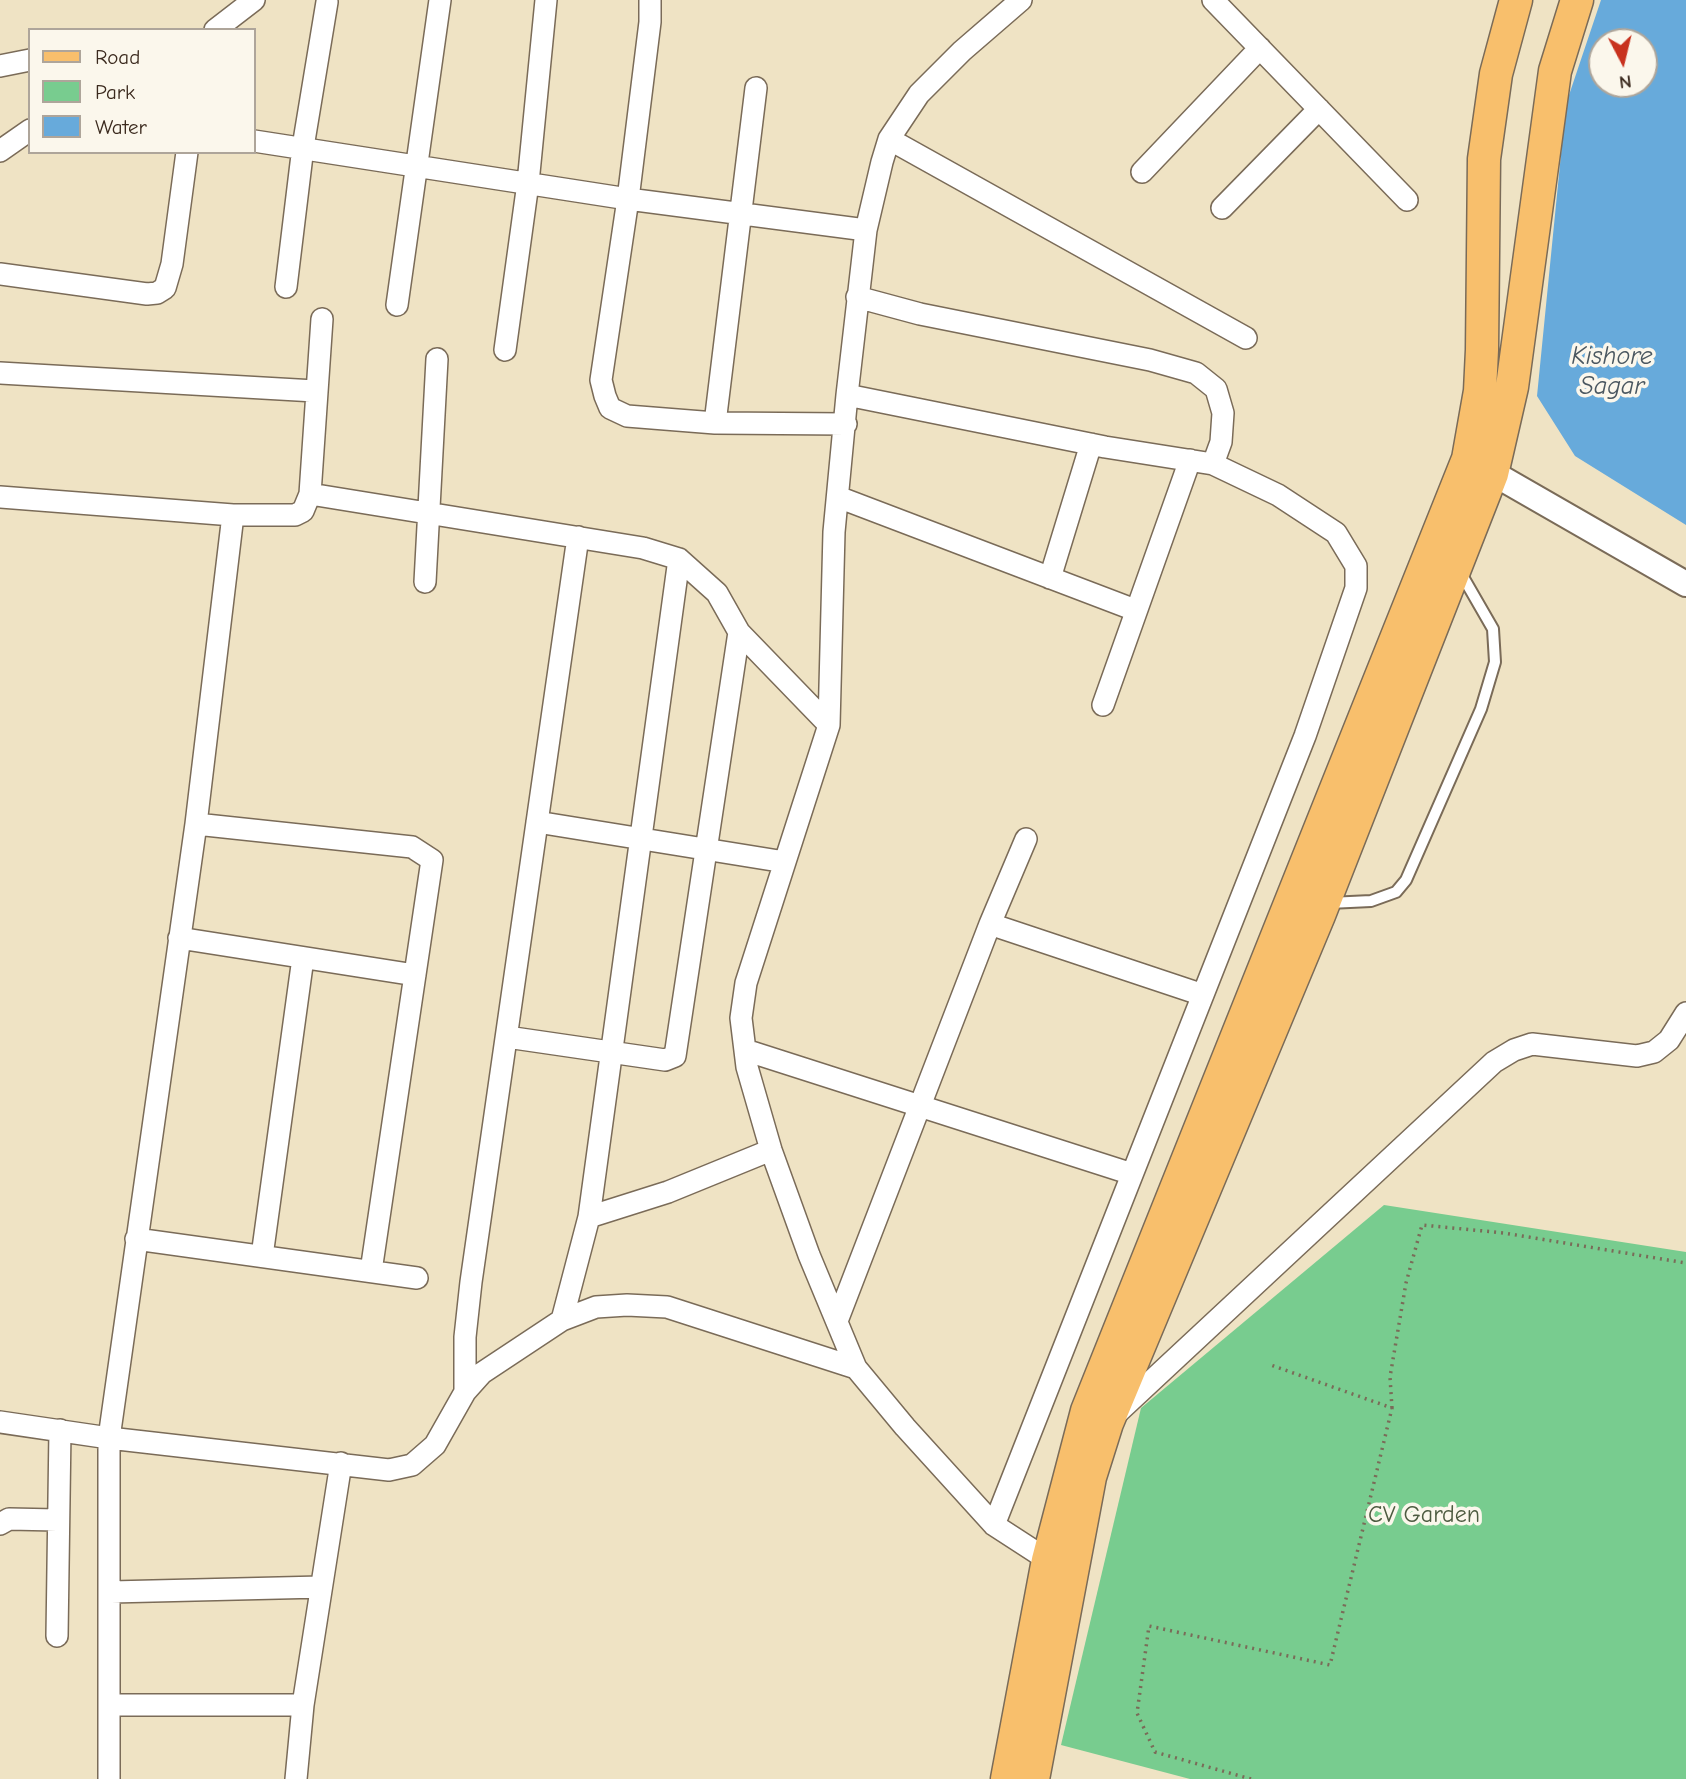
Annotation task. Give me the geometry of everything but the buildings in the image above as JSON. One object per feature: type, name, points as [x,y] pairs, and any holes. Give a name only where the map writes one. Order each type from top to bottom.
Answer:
[{"type":"main road","points":[[1007,1779],[1060,1562],[1107,1423],[1323,903],[1456,565],[1480,466],[1483,159],[1496,74],[1516,0]]},
{"type":"main road","points":[[1032,1779],[1060,1562],[1087,1411],[1512,387],[1555,71],[1577,0]]},
{"type":"street","points":[[218,28],[254,0]]},
{"type":"street","points":[[397,305],[440,0]]},
{"type":"street","points":[[505,351],[528,183],[545,0]]},
{"type":"street","points":[[650,0],[650,22],[628,199],[601,380],[610,408],[627,416],[715,423],[846,424]]},
{"type":"street","points":[[1021,0],[962,51],[919,94],[889,139],[866,230],[857,297],[838,497],[829,725],[746,983],[741,1018],[745,1050],[771,1150],[856,1368],[905,1427],[994,1525],[1060,1562]]},
{"type":"street","points":[[1213,0],[1407,200]]},
{"type":"street","points":[[286,287],[303,146],[327,2]]},
{"type":"street","points":[[1142,172],[1260,48]]},
{"type":"street","points":[[0,66],[28,60]]},
{"type":"street","points":[[715,423],[756,88]]},
{"type":"street","points":[[1222,208],[1319,109]]},
{"type":"street","points":[[0,151],[28,131]]},
{"type":"street","points":[[889,139],[1246,338]]},
{"type":"street","points":[[256,141],[303,146],[628,199],[866,230]]},
{"type":"street","points":[[0,274],[157,293],[165,288],[172,264],[187,154]]},
{"type":"street","points":[[857,297],[920,314],[1150,360],[1196,373],[1216,389],[1223,413],[1221,442],[1213,464]]},
{"type":"street","points":[[0,497],[233,515],[295,515],[308,505],[310,494],[321,319]]},
{"type":"street","points":[[425,582],[438,359]]},
{"type":"street","points":[[0,373],[315,391]]},
{"type":"street","points":[[847,395],[1091,444],[1213,464],[1278,495],[1336,533],[1356,566],[1356,587],[1305,736],[994,1525]]},
{"type":"street","points":[[1051,578],[1091,444]]},
{"type":"street","points":[[1103,705],[1190,460]]},
{"type":"street","points":[[1480,466],[1686,584]]},
{"type":"street","points":[[310,494],[643,548],[679,559],[716,593],[739,632],[829,725]]},
{"type":"street","points":[[838,497],[1135,610]]},
{"type":"street","points":[[109,1779],[111,1592],[108,1438],[195,824],[233,515]]},
{"type":"street","points":[[465,1392],[465,1337],[471,1282],[578,537]]},
{"type":"street","points":[[562,1320],[589,1217],[614,1054],[679,559]]},
{"type":"street","points":[[507,1037],[665,1060],[675,1056],[704,849],[739,632]]},
{"type":"street","points":[[537,822],[785,862]]},
{"type":"street","points":[[195,824],[412,847],[423,851],[432,860],[371,1271]]},
{"type":"street","points":[[836,1321],[990,924],[1026,839]]},
{"type":"street","points":[[990,924],[1203,995]]},
{"type":"street","points":[[179,938],[415,975]]},
{"type":"street","points":[[262,1256],[303,958]]},
{"type":"street","points":[[1107,1423],[1494,1062],[1531,1044],[1637,1056],[1654,1052],[1669,1040],[1686,1013]]},
{"type":"street","points":[[745,1050],[1132,1174]]},
{"type":"street","points":[[589,1217],[668,1192],[771,1150]]},
{"type":"street","points":[[136,1239],[417,1278]]},
{"type":"street","points":[[0,1422],[108,1438],[389,1470],[412,1465],[435,1446],[465,1392],[482,1373],[562,1320],[596,1307],[667,1307],[856,1368]]},
{"type":"street","points":[[57,1636],[60,1430]]},
{"type":"street","points":[[296,1779],[303,1705],[341,1463]]},
{"type":"street","points":[[0,1524],[9,1519],[58,1520]]},
{"type":"street","points":[[111,1592],[321,1587]]},
{"type":"street","points":[[111,1705],[303,1705]]},
{"type":"lane","points":[[1323,903],[1371,901],[1396,892],[1401,886],[1481,709],[1495,662],[1493,629],[1456,565]]},
{"type":"path","points":[[1251,1779],[1155,1752],[1137,1713],[1149,1626],[1330,1665],[1392,1408],[1390,1377],[1406,1283],[1422,1225],[1504,1233],[1686,1264]]},
{"type":"path","points":[[1268,1364],[1392,1408]]},
{"type":"green space","name":"CV Garden","points":[[1384,1205],[1686,1252],[1686,1779],[1190,1779],[1061,1745],[1141,1408]]},
{"type":"water","name":"Kishore Sagar","points":[[1601,0],[1686,0],[1686,525],[1575,456],[1537,396],[1566,104],[1588,39],[1588,98],[1658,98],[1658,28],[1592,28]]}]
